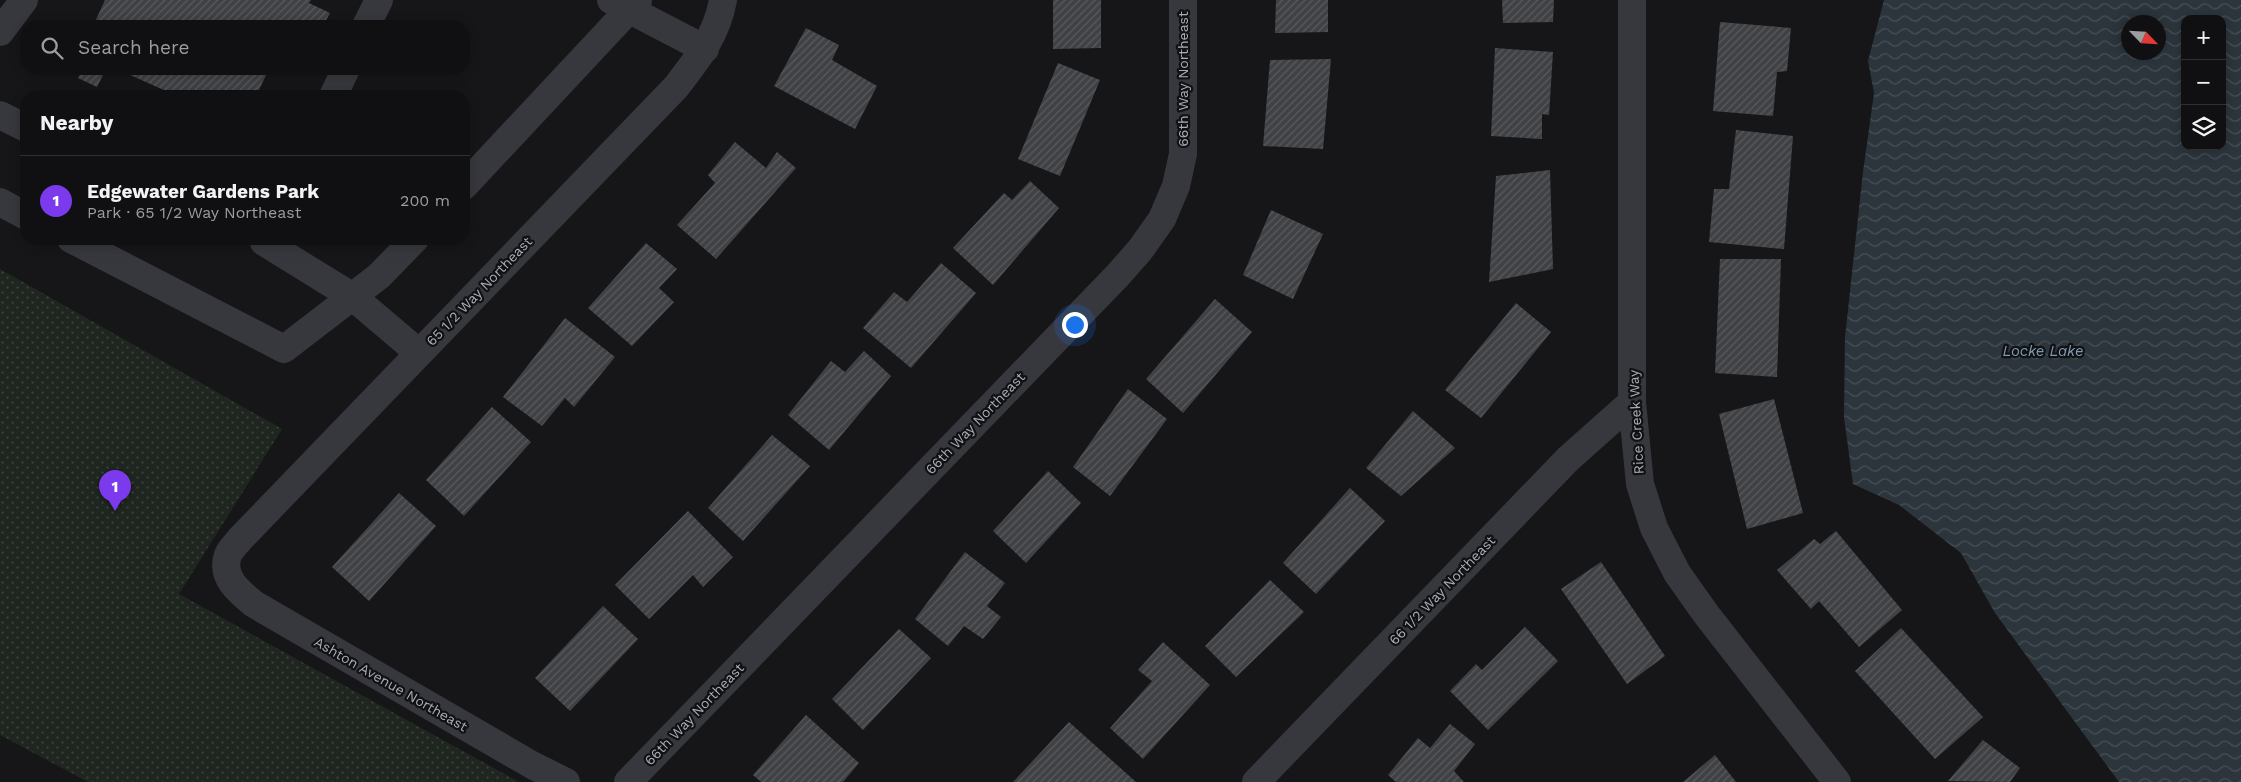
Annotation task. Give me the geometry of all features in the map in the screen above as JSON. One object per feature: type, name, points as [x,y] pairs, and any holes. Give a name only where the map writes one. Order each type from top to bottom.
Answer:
[{"type":"street","points":[[0,32],[24,0]]},
{"type":"street","points":[[369,20],[379,0]]},
{"type":"street","name":"65 1/2 Way Northeast","points":[[227,574],[228,556],[240,539],[676,87],[705,49],[722,9],[723,0]]},
{"type":"street","name":"66th Way Northeast","points":[[628,782],[1140,250],[1162,219],[1176,186],[1183,154],[1183,0]]},
{"type":"street","name":"Rice Creek Way","points":[[1632,0],[1632,402],[1640,484],[1654,528],[1677,573],[1706,614],[1837,782]]},
{"type":"street","points":[[470,179],[627,3],[705,49]]},
{"type":"street","points":[[336,90],[343,75]]},
{"type":"street","points":[[0,115],[20,125]]},
{"type":"street","points":[[0,202],[20,213]]},
{"type":"street","points":[[83,245],[284,349],[379,276],[409,245]]},
{"type":"street","points":[[270,245],[353,297],[419,353]]},
{"type":"street","name":"66 1/2 Way Northeast","points":[[1256,782],[1568,459],[1632,402]]},
{"type":"street","name":"Ashton Avenue Northeast","points":[[227,574],[234,588],[254,604],[532,765],[566,782]]},
{"type":"shaded area","points":[[0,269],[282,429],[179,594],[519,782],[88,782],[0,735]]},
{"type":"water","name":"Locke Lake","points":[[1884,0],[2241,0],[2241,782],[2119,782],[1995,613],[1961,553],[1899,505],[1853,484],[1844,417],[1845,337],[1863,172],[1874,93],[1868,61]]},
{"type":"building","points":[[105,0],[311,0],[309,3],[330,13],[326,20],[96,20]]},
{"type":"building","points":[[1053,0],[1101,0],[1101,48],[1053,49]]},
{"type":"building","points":[[1276,0],[1328,0],[1328,32],[1275,33]]},
{"type":"building","points":[[1502,0],[1554,0],[1553,22],[1503,23]]},
{"type":"building","points":[[1720,22],[1791,28],[1787,71],[1777,72],[1773,116],[1713,111]]},
{"type":"building","points":[[806,28],[839,45],[832,60],[877,86],[855,129],[774,86]]},
{"type":"building","points":[[1495,48],[1553,52],[1549,115],[1542,114],[1542,139],[1491,136]]},
{"type":"building","points":[[1331,59],[1323,149],[1263,146],[1270,60]]},
{"type":"building","points":[[1058,63],[1100,80],[1060,176],[1018,159]]},
{"type":"building","points":[[80,75],[103,75],[97,87],[78,78]]},
{"type":"building","points":[[130,75],[266,75],[259,90],[164,90]]},
{"type":"building","points":[[1736,130],[1793,136],[1784,249],[1709,242],[1714,189],[1729,189]]},
{"type":"building","points":[[735,142],[766,168],[777,152],[796,168],[716,259],[677,225],[715,183],[708,175]]},
{"type":"building","points":[[1550,170],[1553,269],[1489,282],[1496,176]]},
{"type":"building","points":[[1030,181],[1059,208],[993,285],[953,248],[1004,193],[1012,200]]},
{"type":"building","points":[[1271,210],[1323,234],[1293,299],[1243,275]]},
{"type":"building","points":[[646,243],[677,269],[659,288],[674,302],[632,346],[588,308]]},
{"type":"building","points":[[1720,259],[1781,259],[1777,377],[1715,373]]},
{"type":"building","points":[[941,263],[976,293],[911,368],[863,328],[894,292],[907,302]]},
{"type":"building","points":[[1215,299],[1252,332],[1183,413],[1146,379]]},
{"type":"building","points":[[1516,303],[1551,332],[1481,418],[1445,390]]},
{"type":"building","points":[[565,318],[615,357],[574,407],[565,398],[542,426],[503,397]]},
{"type":"building","points":[[864,351],[891,376],[829,450],[788,415],[831,361],[845,372]]},
{"type":"building","points":[[1128,389],[1167,419],[1110,496],[1073,467]]},
{"type":"building","points":[[1774,399],[1803,513],[1747,529],[1719,414]]},
{"type":"building","points":[[492,407],[531,442],[464,516],[426,480]]},
{"type":"building","points":[[1413,411],[1455,448],[1401,496],[1366,468]]},
{"type":"building","points":[[772,435],[810,466],[743,541],[708,508]]},
{"type":"building","points":[[1048,471],[1081,503],[1026,563],[993,531]]},
{"type":"building","points":[[1350,488],[1385,521],[1316,594],[1283,563]]},
{"type":"building","points":[[399,493],[436,526],[369,601],[332,567]]},
{"type":"building","points":[[688,511],[733,557],[703,587],[693,575],[649,619],[615,585]]},
{"type":"building","points":[[1836,531],[1902,610],[1859,647],[1819,601],[1811,609],[1777,570],[1814,539],[1820,544]]},
{"type":"building","points":[[965,552],[1005,583],[987,606],[1001,617],[983,639],[964,626],[948,646],[915,619]]},
{"type":"building","points":[[1601,562],[1665,656],[1627,684],[1561,589]]},
{"type":"building","points":[[1270,580],[1304,612],[1236,677],[1205,646]]},
{"type":"building","points":[[603,606],[638,639],[570,711],[535,678]]},
{"type":"building","points":[[1525,627],[1558,661],[1488,730],[1450,691],[1476,664],[1482,670]]},
{"type":"building","points":[[1901,628],[1983,717],[1935,759],[1855,671]]},
{"type":"building","points":[[899,629],[931,658],[863,730],[832,699]]},
{"type":"building","points":[[1163,642],[1210,685],[1143,759],[1110,728],[1152,681],[1138,670]]},
{"type":"building","points":[[806,715],[859,763],[843,782],[761,782],[753,775]]},
{"type":"building","points":[[1069,722],[1136,782],[1013,782]]},
{"type":"building","points":[[1450,724],[1475,744],[1454,771],[1464,782],[1396,782],[1388,775],[1418,738],[1430,748]]},
{"type":"building","points":[[1983,740],[2020,768],[2010,782],[1948,781]]},
{"type":"building","points":[[1715,755],[1736,782],[1683,782]]},
{"type":"place","name":"Edgewater Gardens Park","points":[[115,511]]}]
